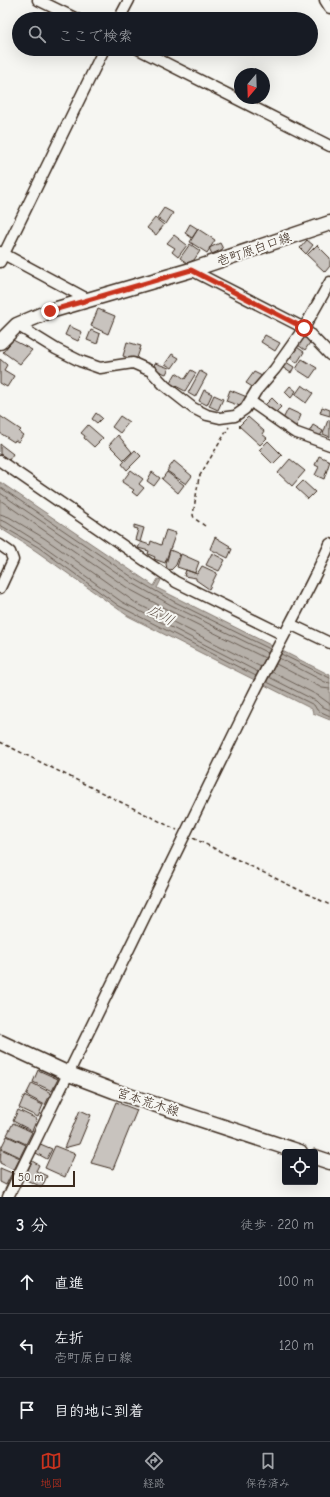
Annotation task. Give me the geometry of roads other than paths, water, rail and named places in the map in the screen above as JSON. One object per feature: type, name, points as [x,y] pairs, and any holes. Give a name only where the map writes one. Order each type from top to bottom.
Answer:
[{"type":"main road","name":"壱町原白口線","points":[[0,342],[17,325],[50,311],[191,270],[330,223]]},
{"type":"main road","name":"宮本荒木線","points":[[0,1042],[69,1074],[121,1094],[291,1149]]},
{"type":"main road","points":[[318,1158],[330,1162]]},
{"type":"street","points":[[38,0],[63,12]]},
{"type":"street","points":[[123,12],[129,0]]},
{"type":"street","points":[[325,0],[330,8]]},
{"type":"street","points":[[89,300],[1,256],[101,56]]},
{"type":"street","points":[[152,56],[330,146]]},
{"type":"street","points":[[191,270],[304,328],[330,355]]},
{"type":"street","points":[[17,325],[56,349],[80,361],[100,368],[134,364],[151,371],[165,386],[193,408],[207,415],[220,418],[235,416],[245,409],[304,328],[330,282]]},
{"type":"street","points":[[250,401],[294,432],[330,445]]},
{"type":"street","points":[[0,461],[176,582],[282,638]]},
{"type":"street","points":[[8,1197],[186,835],[251,699],[330,544]]},
{"type":"street","points":[[0,545],[10,552],[13,560],[0,588]]},
{"type":"street","points":[[290,624],[330,643]]},
{"type":"water","name":"広川","points":[[0,482],[154,586],[158,579],[161,580],[157,588],[330,675],[330,720],[313,713],[312,709],[128,616],[36,551],[0,528]]}]
